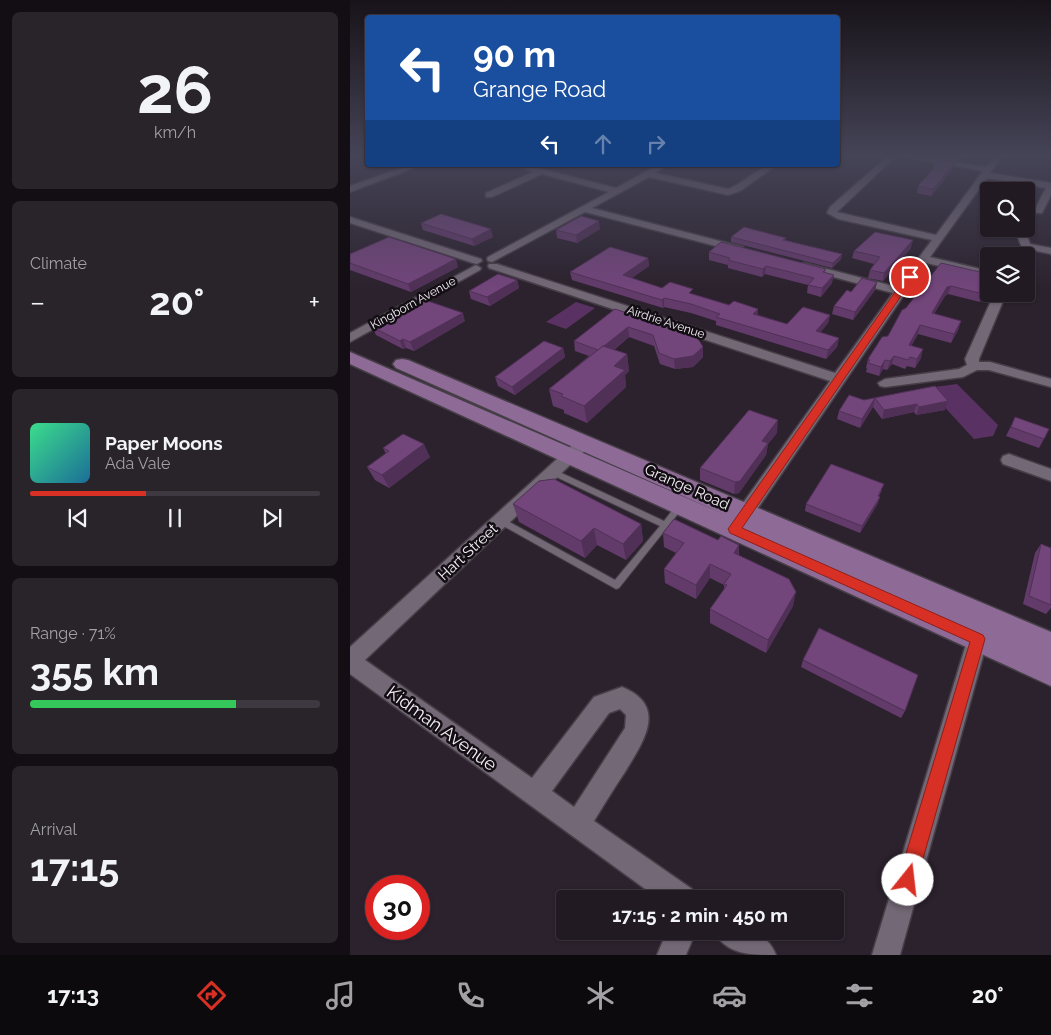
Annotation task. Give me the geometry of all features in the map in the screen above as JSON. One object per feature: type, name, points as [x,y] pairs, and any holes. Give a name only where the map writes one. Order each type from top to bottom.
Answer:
[{"type":"main road","name":"Grange Road","points":[[350,340],[578,449],[981,628],[1051,672]]},
{"type":"main road","name":"Grange Road","points":[[350,357],[578,449],[681,506],[740,521]]},
{"type":"main road","name":"Grange Road","points":[[981,628],[1051,646]]},
{"type":"street","points":[[350,220],[476,264],[483,269],[601,200]]},
{"type":"street","points":[[844,200],[833,209],[832,213],[840,217],[938,238]]},
{"type":"street","points":[[740,521],[900,291],[967,200]]},
{"type":"street","points":[[1039,211],[1044,200]]},
{"type":"street","points":[[584,209],[750,252]]},
{"type":"street","points":[[1023,237],[1026,246],[1051,250]]},
{"type":"street","points":[[923,259],[980,272]]},
{"type":"street","name":"Airdrie Avenue","points":[[492,262],[839,379]]},
{"type":"street","name":"Kingborn Avenue","points":[[350,340],[476,264]]},
{"type":"street","points":[[798,264],[900,291]]},
{"type":"street","points":[[974,366],[972,359],[997,302]]},
{"type":"street","points":[[885,383],[963,374],[974,366],[990,366],[1051,384]]},
{"type":"street","name":"Hart Street","points":[[350,661],[578,449]]},
{"type":"street","points":[[1008,460],[1051,475]]},
{"type":"street","points":[[886,955],[981,628]]},
{"type":"street","name":"Kidman Avenue","points":[[350,661],[669,890]]},
{"type":"street","points":[[535,794],[602,705],[622,698],[633,704],[639,717],[636,732],[577,825]]},
{"type":"street","points":[[671,955],[678,940]]},
{"type":"street","points":[[741,940],[762,955]]},
{"type":"lane","points":[[553,472],[665,525]]},
{"type":"lane","name":"Grange Road","points":[[501,521],[616,585],[681,506]]},
{"type":"shaded area","points":[[576,302],[595,308],[566,329],[546,322]]},
{"type":"shaded area","points":[[957,384],[998,425],[993,436],[974,439],[927,388]]},
{"type":"building","points":[[441,214],[491,229],[472,239],[421,223]]},
{"type":"building","points":[[581,216],[599,221],[576,235],[556,230]]},
{"type":"building","points":[[744,227],[786,238],[783,240],[842,254],[833,263],[731,237]]},
{"type":"building","points":[[875,232],[913,240],[884,273],[870,270],[880,257],[854,251]]},
{"type":"building","points":[[389,237],[456,259],[408,284],[350,263],[350,254]]},
{"type":"building","points":[[721,242],[826,269],[823,272],[834,275],[822,288],[808,285],[814,278],[766,266],[763,269],[728,260],[730,258],[709,252]]},
{"type":"building","points":[[610,247],[648,258],[623,275],[662,288],[670,282],[693,289],[689,293],[729,305],[734,301],[758,309],[753,314],[787,324],[803,307],[830,315],[816,331],[839,338],[828,350],[716,317],[720,314],[691,304],[664,298],[662,300],[570,272]]},
{"type":"building","points":[[941,263],[980,272],[980,293],[951,286],[947,287],[932,313],[961,321],[954,334],[920,325],[909,345],[923,349],[917,359],[910,357],[908,360],[894,356],[890,361],[885,360],[881,367],[868,363],[870,360],[868,359],[882,337],[888,336],[902,310],[906,308]]},
{"type":"building","points":[[498,274],[517,280],[487,297],[469,291]]},
{"type":"building","points":[[862,278],[877,282],[855,312],[834,306],[847,290],[851,292]]},
{"type":"building","points":[[422,299],[463,313],[410,342],[403,339],[400,341],[372,327]]},
{"type":"building","points":[[615,309],[697,337],[703,347],[693,356],[674,359],[659,353],[653,335],[628,327],[598,350],[574,341]]},
{"type":"building","points":[[544,341],[563,348],[512,387],[495,377]]},
{"type":"building","points":[[603,346],[627,354],[614,366],[625,370],[584,406],[561,396],[563,394],[549,389]]},
{"type":"building","points":[[935,386],[948,401],[919,407],[917,404],[884,410],[875,398],[862,419],[839,411],[849,395],[864,400]]},
{"type":"building","points":[[749,410],[778,420],[762,441],[768,443],[740,481],[735,482],[700,468]]},
{"type":"building","points":[[1015,417],[1049,429],[1044,439],[1011,427]]},
{"type":"building","points":[[403,434],[424,444],[382,475],[367,467],[389,451],[383,448]]},
{"type":"building","points":[[831,464],[884,484],[878,496],[880,497],[862,526],[806,504]]},
{"type":"building","points":[[554,479],[641,524],[623,544],[594,528],[581,541],[513,504],[539,481]]},
{"type":"building","points":[[674,519],[718,540],[721,536],[739,545],[734,553],[789,579],[796,592],[768,640],[710,609],[727,585],[724,584],[731,574],[710,564],[696,585],[664,569],[684,543],[663,533]]},
{"type":"building","points":[[1041,544],[1051,548],[1051,605],[1029,596]]},
{"type":"building","points":[[819,628],[918,675],[905,711],[803,660]]},
{"type":"route","points":[[908,880],[978,639],[734,529],[910,277]]}]
